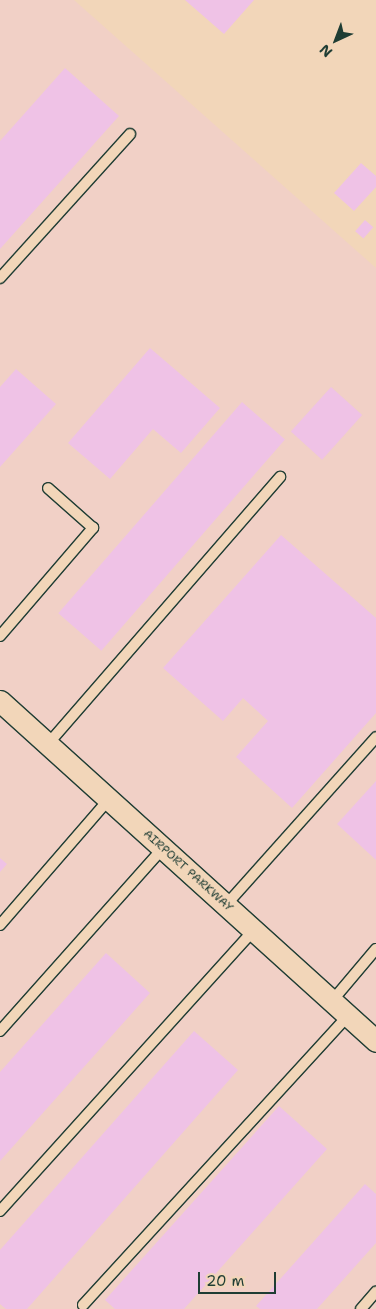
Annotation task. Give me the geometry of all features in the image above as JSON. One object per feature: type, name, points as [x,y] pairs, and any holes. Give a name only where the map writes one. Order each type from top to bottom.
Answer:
[{"type":"street","name":"AIRPORT PARKWAY","points":[[0,701],[376,1041]]},
{"type":"lane","points":[[0,278],[130,134]]},
{"type":"lane","points":[[48,744],[280,477]]},
{"type":"lane","points":[[0,636],[93,528],[48,488]]},
{"type":"lane","points":[[226,905],[376,737]]},
{"type":"lane","points":[[0,925],[109,799]]},
{"type":"lane","points":[[0,1030],[163,848]]},
{"type":"lane","points":[[0,1211],[254,930]]},
{"type":"lane","points":[[332,1001],[376,949]]},
{"type":"lane","points":[[83,1305],[348,1016]]},
{"type":"lane","points":[[361,1309],[376,1292]]},
{"type":"shaded area","points":[[0,0],[74,0],[376,268],[376,1309],[0,1309]]},
{"type":"building","points":[[185,0],[254,0],[224,34]]},
{"type":"building","points":[[65,68],[119,116],[0,249],[0,141]]},
{"type":"building","points":[[361,163],[376,176],[376,187],[354,211],[334,193]]},
{"type":"building","points":[[365,220],[373,227],[363,239],[355,231]]},
{"type":"building","points":[[150,348],[220,408],[181,453],[153,429],[110,479],[68,443]]},
{"type":"building","points":[[16,369],[56,404],[0,467],[0,387]]},
{"type":"building","points":[[331,387],[362,415],[322,460],[291,432]]},
{"type":"building","points":[[242,402],[285,439],[101,651],[58,613]]},
{"type":"building","points":[[281,535],[376,618],[376,713],[292,808],[236,757],[268,721],[243,698],[223,721],[163,668]]},
{"type":"building","points":[[376,781],[376,860],[337,824]]},
{"type":"building","points":[[0,858],[7,864],[0,872]]},
{"type":"building","points":[[106,953],[150,993],[0,1161],[0,1072]]},
{"type":"building","points":[[194,1031],[238,1070],[27,1309],[6,1309],[0,1304],[0,1250]]},
{"type":"building","points":[[279,1106],[327,1149],[184,1309],[115,1309],[105,1300]]},
{"type":"building","points":[[365,1184],[376,1194],[376,1243],[317,1309],[260,1309],[256,1306]]}]
